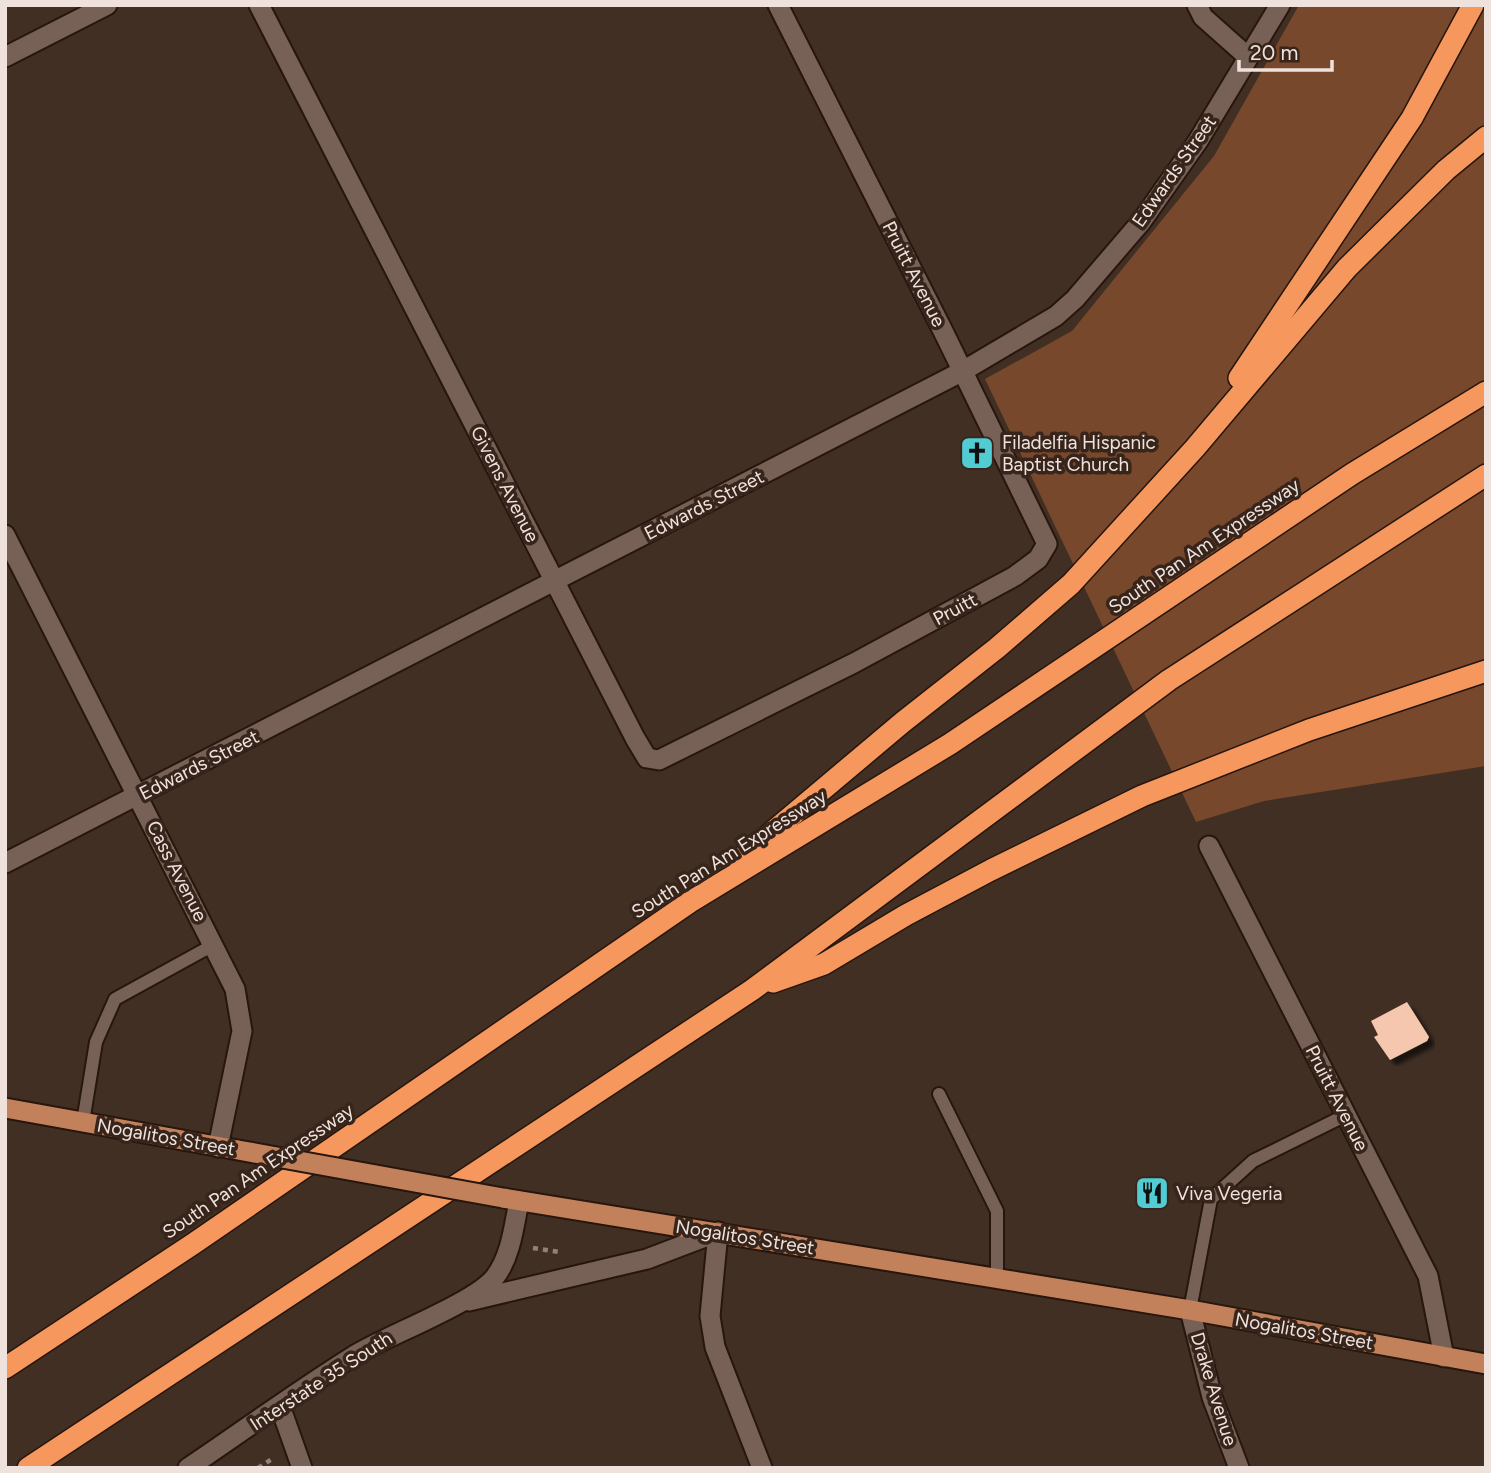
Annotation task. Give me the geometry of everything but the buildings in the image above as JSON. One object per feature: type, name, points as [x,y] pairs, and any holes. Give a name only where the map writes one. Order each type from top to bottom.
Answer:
[{"type":"highway","points":[[1195,448],[1311,266],[1366,191],[1406,128],[1439,73],[1473,5]]},
{"type":"highway","points":[[690,902],[1071,584],[1195,448],[1347,268],[1420,195],[1486,136]]},
{"type":"highway","name":"South Pan Am Expressway","points":[[5,1368],[238,1213],[690,902],[950,744],[1352,474],[1486,393]]},
{"type":"highway","points":[[28,1468],[752,990],[1169,680],[1486,475]]},
{"type":"highway","points":[[752,990],[824,964],[979,876],[1142,796],[1309,730],[1486,671]]},
{"type":"highway","points":[[1423,693],[1486,687]]},
{"type":"main road","name":"Nogalitos Street","points":[[5,1108],[511,1200],[718,1231],[1189,1310],[1486,1364]]},
{"type":"street","points":[[5,57],[107,5]]},
{"type":"street","name":"Givens Avenue","points":[[259,5],[648,758],[659,760],[854,663]]},
{"type":"street","name":"Pruitt Avenue","points":[[778,5],[1047,544]]},
{"type":"street","points":[[1197,5],[1203,18],[1248,57]]},
{"type":"street","name":"Edwards Street","points":[[5,863],[963,371],[1056,316],[1075,299],[1141,222],[1198,141],[1280,5]]},
{"type":"street","name":"Cass Avenue","points":[[5,535],[215,944],[235,989],[242,1031],[218,1147]]},
{"type":"street","name":"Pruitt","points":[[854,663],[1015,576],[1038,559],[1047,544]]},
{"type":"street","name":"Pruitt Avenue","points":[[1209,846],[1428,1276],[1444,1357]]},
{"type":"street","name":"Interstate 35 South","points":[[188,1468],[352,1357],[402,1329],[458,1303],[494,1278],[509,1248],[511,1200]]},
{"type":"street","points":[[718,1231],[710,1316],[715,1347],[762,1468]]},
{"type":"street","name":"Interstate 35 South","points":[[458,1303],[648,1259],[718,1231]]},
{"type":"street","name":"Drake Avenue","points":[[1189,1310],[1212,1397],[1239,1468]]},
{"type":"street","points":[[280,1406],[302,1468]]},
{"type":"lane","points":[[83,1122],[96,1042],[115,999],[215,944]]},
{"type":"lane","points":[[939,1094],[997,1211],[997,1278]]},
{"type":"lane","points":[[1189,1310],[1211,1199],[1253,1161],[1346,1115]]},
{"type":"path","points":[[524,1246],[561,1252]]},
{"type":"path","points":[[258,1468],[278,1455]]},
{"type":"shaded area","points":[[1299,5],[1486,5],[1486,766],[1264,801],[1196,822],[985,379],[1072,331],[1214,156]]},
{"type":"place","name":"Filadelfia Hispanic Baptist Church","points":[[977,453]]},
{"type":"place","name":"Viva Vegeria","points":[[1152,1193]]}]
